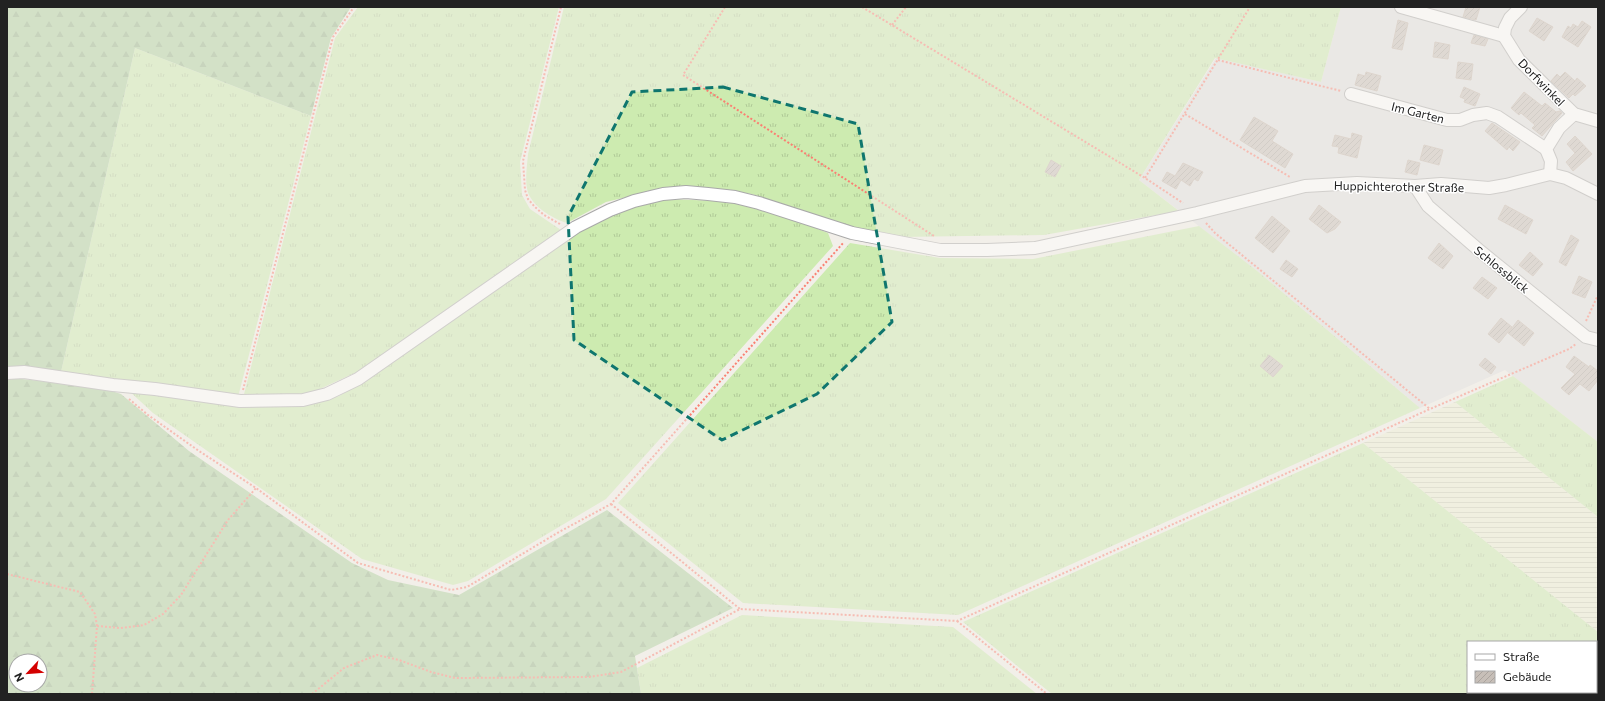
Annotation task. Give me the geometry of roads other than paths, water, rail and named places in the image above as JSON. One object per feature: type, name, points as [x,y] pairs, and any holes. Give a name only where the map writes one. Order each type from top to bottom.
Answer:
[{"type":"street","points":[[1401,7],[1504,36],[1505,28],[1510,18],[1521,7]]},
{"type":"street","name":"Dorfwinkel","points":[[1504,36],[1519,60],[1574,114],[1598,121]]},
{"type":"street","name":"Im Garten","points":[[1351,94],[1397,108],[1447,120],[1460,120],[1473,115],[1487,113],[1498,117],[1546,149]]},
{"type":"street","points":[[1574,114],[1559,128],[1546,149],[1552,161],[1550,174],[1566,178],[1598,194]]},
{"type":"street","name":"Huppichterother Straße","points":[[7,374],[24,372],[240,401],[303,400],[327,394],[358,378],[576,227],[610,210],[663,194],[686,192],[735,197],[759,203],[852,233],[940,250],[987,250],[1043,246],[1197,213],[1305,186],[1357,183],[1415,186],[1441,184],[1489,188],[1550,174]]},
{"type":"street","name":"Schlossblick","points":[[1415,186],[1428,206],[1480,251],[1586,337],[1598,340]]}]
